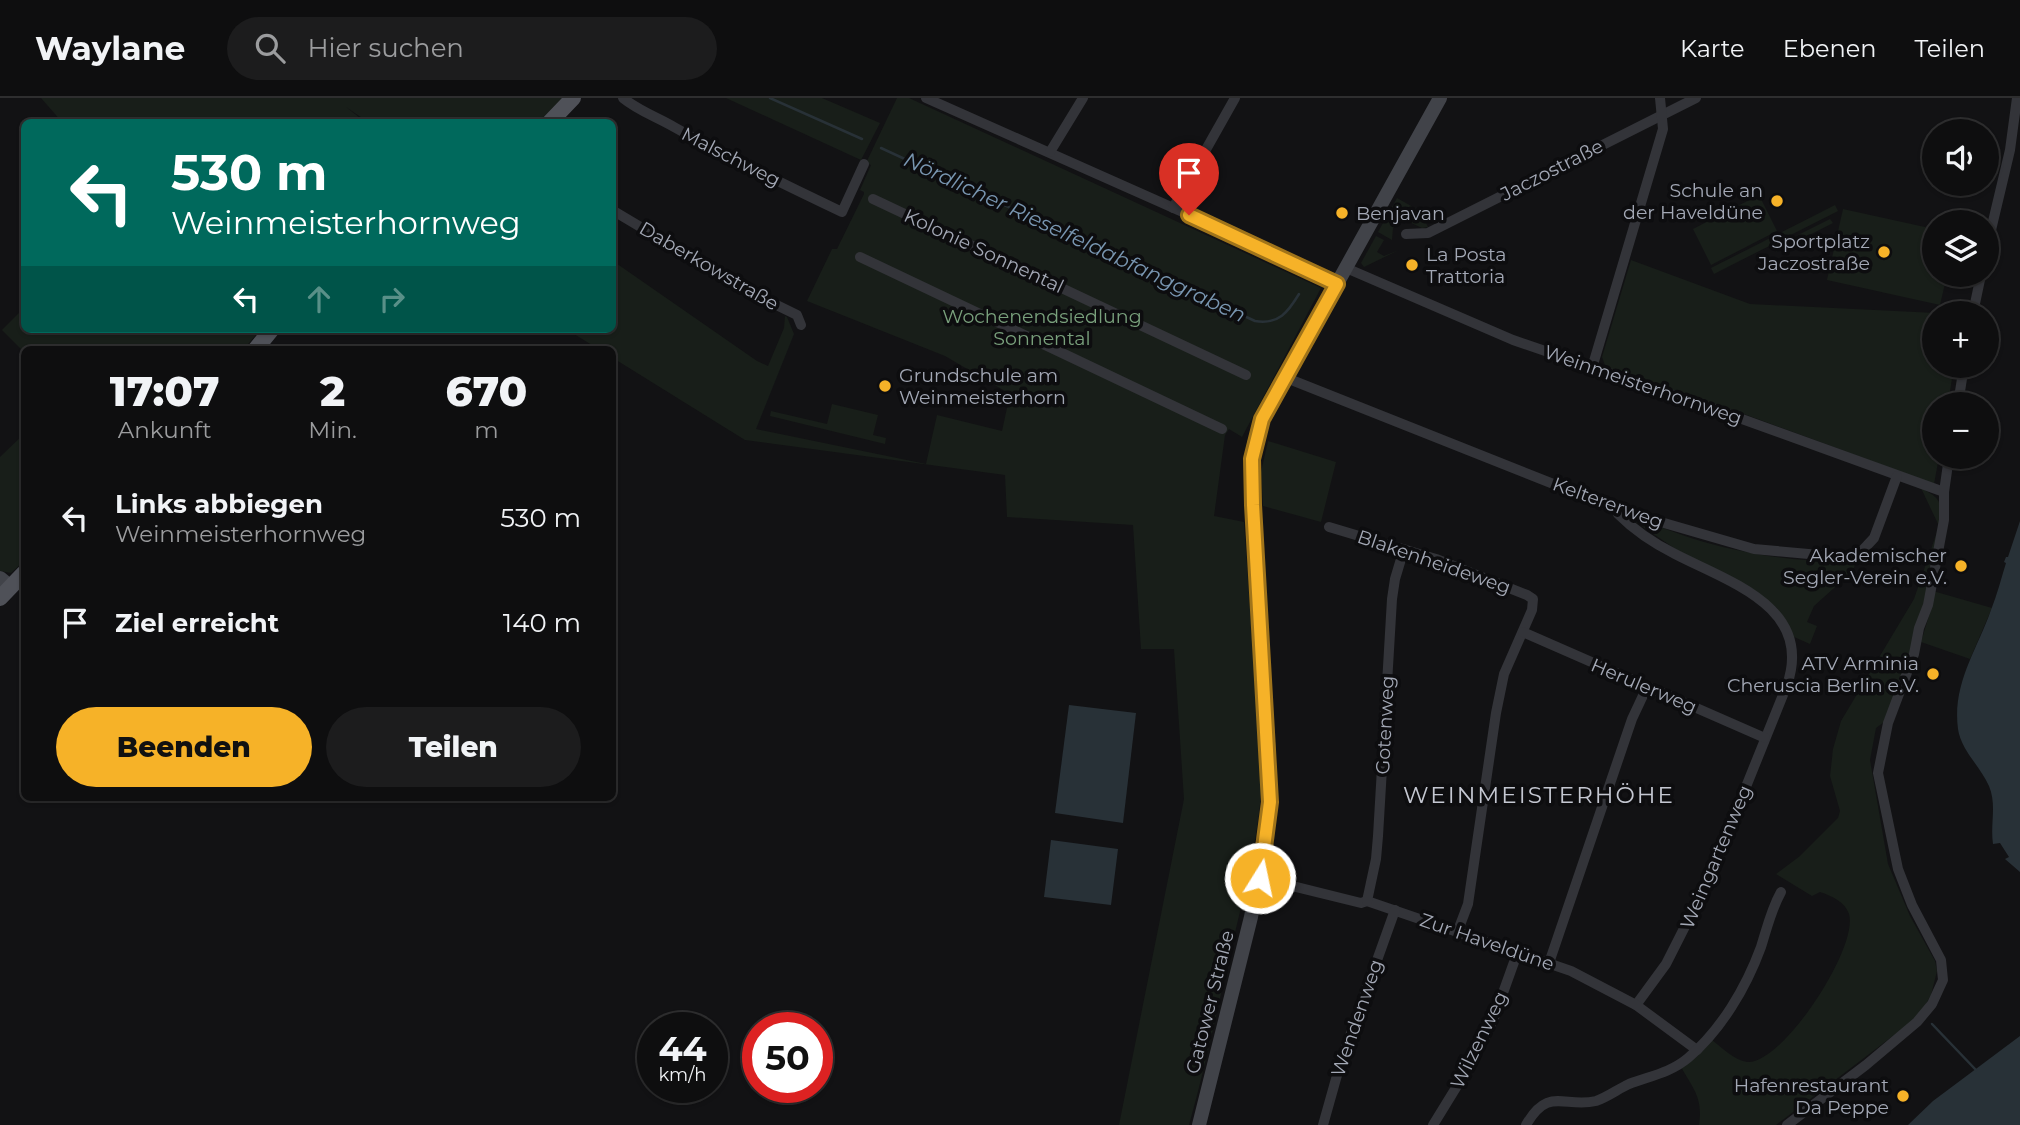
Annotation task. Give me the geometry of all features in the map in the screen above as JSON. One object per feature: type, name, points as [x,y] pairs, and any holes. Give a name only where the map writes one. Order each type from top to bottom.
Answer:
[{"type":"main road","points":[[553,119],[573,98]]},
{"type":"main road","name":"Gatower Straße","points":[[1199,1125],[1260,878],[1270,802],[1251,477],[1257,431],[1284,377],[1440,98]]},
{"type":"main road","points":[[4,588],[21,575]]},
{"type":"street","name":"Malschweg","points":[[623,98],[637,109],[703,145],[842,212],[864,164]]},
{"type":"street","points":[[926,98],[1337,284]]},
{"type":"street","points":[[1050,152],[1083,98]]},
{"type":"street","points":[[1173,208],[1235,98]]},
{"type":"street","points":[[1592,368],[1663,129],[1660,98]]},
{"type":"street","name":"Jaczostraße","points":[[1406,234],[1429,233],[1696,98]]},
{"type":"street","points":[[1996,210],[2010,150],[2017,98]]},
{"type":"street","name":"Kolonie Sonnental","points":[[873,199],[1246,375]]},
{"type":"street","name":"Daberkowstraße","points":[[616,211],[748,291],[797,315],[801,325]]},
{"type":"street","points":[[860,257],[1222,429]]},
{"type":"street","name":"Weinmeisterhornweg","points":[[1346,268],[1506,338],[1944,492]]},
{"type":"street","name":"Keltererweg","points":[[1284,377],[1619,510],[1736,545],[1848,557],[1864,551],[1871,542],[1897,476]]},
{"type":"street","points":[[1787,1125],[1917,1022],[1932,1004],[1943,980],[1941,960],[1912,905],[1898,869],[1878,773],[1888,723],[1914,654],[1919,628],[1928,605],[1944,520],[1947,469]]},
{"type":"street","name":"Weingartenweg","points":[[1619,510],[1618,514],[1627,523],[1657,544],[1734,582],[1770,608],[1779,618],[1793,649],[1791,674],[1708,881],[1666,964],[1636,1005]]},
{"type":"street","name":"Blakenheideweg","points":[[1329,527],[1436,559],[1527,595],[1533,599],[1533,603],[1523,632]]},
{"type":"street","name":"Gotenweg","points":[[1367,901],[1378,836],[1392,599],[1404,549]]},
{"type":"street","points":[[1457,933],[1468,904],[1504,674],[1523,632]]},
{"type":"street","name":"Herulerweg","points":[[1523,632],[1765,738]]},
{"type":"street","points":[[1549,963],[1632,719],[1647,687]]},
{"type":"street","name":"Zur Haveldüne","points":[[1260,878],[1360,903],[1367,901],[1549,963],[1636,1005],[1698,1050]]},
{"type":"street","points":[[1526,1125],[1539,1109],[1553,1101],[1595,1101],[1628,1084],[1668,1072],[1698,1050],[1727,1014],[1746,982],[1781,892]]},
{"type":"street","name":"Wendenweg","points":[[1323,1125],[1341,1062],[1395,910]]},
{"type":"street","name":"Wilzenweg","points":[[1433,1125],[1473,1060],[1494,1018],[1518,951]]},
{"type":"green space","points":[[41,98],[562,98],[542,119],[364,119],[346,107],[361,119],[59,119]]},
{"type":"green space","points":[[726,98],[822,98],[880,123],[861,160]]},
{"type":"green space","name":"Wochenendsiedlung Sonnental","points":[[897,98],[909,98],[1321,288],[1242,437],[1229,429],[1225,435],[1214,516],[1244,522],[1262,781],[1250,869],[1189,1125],[1119,1125],[1184,799],[1174,649],[1141,649],[1133,525],[1007,517],[1005,475],[745,440],[616,360],[616,346],[594,346],[572,333],[616,333],[616,263],[768,366],[784,328],[785,316],[787,317],[794,334],[756,429],[926,464],[937,415],[1002,431],[1010,394],[945,356],[807,301],[832,249],[837,249],[864,194],[860,190],[871,165],[866,163]]},
{"type":"green space","points":[[1759,195],[1777,231],[1711,265],[1693,229]]},
{"type":"green space","points":[[1397,198],[1420,211],[1428,227],[1422,228],[1405,220],[1393,228],[1392,240],[1378,232]]},
{"type":"green space","points":[[1835,205],[1838,211],[1714,274],[1711,268]]},
{"type":"green space","name":"Sportplatz Jaczostraße","points":[[1843,209],[1922,226],[1922,287],[1944,287],[1941,301],[1922,301],[1827,280]]},
{"type":"green space","points":[[1830,219],[1833,223],[1776,252],[1774,247]]},
{"type":"green space","points":[[1376,236],[1384,240],[1377,252],[1384,256],[1399,250],[1364,267],[1361,263]]},
{"type":"green space","points":[[1631,260],[1750,304],[1922,312],[1922,378],[1952,378],[1950,392],[1922,392],[1922,469],[1937,469],[1934,484],[1733,410],[1606,368],[1602,357]]},
{"type":"green space","points":[[21,311],[21,333],[258,333],[246,346],[21,346],[21,349],[2,330]]},
{"type":"green space","points":[[832,404],[878,415],[873,435],[886,438],[885,444],[770,416],[771,411],[827,424]]},
{"type":"green space","points":[[21,437],[21,564],[11,573],[0,571],[0,457]]},
{"type":"green space","points":[[1268,441],[1336,462],[1321,522],[1263,506],[1261,472]]},
{"type":"green space","points":[[1921,488],[1938,500],[1941,521],[1920,628],[1884,722],[1876,728],[1870,760],[1888,864],[1910,916],[1935,961],[1937,971],[1931,995],[1921,1013],[1906,1026],[1776,1125],[1699,1125],[1698,1101],[1681,1067],[1711,1039],[1742,1061],[1762,1058],[1797,1026],[1830,977],[1842,952],[1849,930],[1849,914],[1844,906],[1820,892],[1812,896],[1776,874],[1800,856],[1838,818],[1840,811],[1830,776],[1833,749],[1841,721],[1914,599],[1939,526]]},
{"type":"green space","points":[[1627,516],[1694,539],[1753,553],[1816,561],[1856,561],[1853,571],[1814,606],[1807,622],[1817,626],[1810,644],[1792,636],[1777,608],[1753,589],[1677,550]]},
{"type":"green space","points":[[1933,591],[1992,608],[1970,659],[1921,642],[1931,609]]},
{"type":"shaded area","points":[[2020,521],[2020,872],[2005,859],[2009,857],[2000,843],[1993,844],[1991,793],[1960,737],[1957,713],[1962,682],[1993,604],[2006,563],[2004,562]]},
{"type":"shaded area","points":[[1069,705],[1136,713],[1123,823],[1055,813]]},
{"type":"shaded area","points":[[1051,840],[1118,849],[1111,905],[1044,897]]},
{"type":"shaded area","points":[[2020,1036],[2020,1125],[1908,1125],[1933,1101]]},
{"type":"waterway","name":"Nördlicher Rieselfeldabfanggraben","points":[[770,98],[862,139]]},
{"type":"waterway","name":"Nördlicher Rieselfeldabfanggraben","points":[[881,148],[1255,321],[1270,321],[1282,316],[1299,294]]},
{"type":"waterway","points":[[1932,1024],[1976,1070]]},
{"type":"place","name":"Schule an der Haveldüne","points":[[1777,201]]},
{"type":"place","name":"Benjavan","points":[[1342,213]]},
{"type":"place","name":"Sportplatz Jaczostraße","points":[[1884,252]]},
{"type":"place","name":"La Posta Trattoria","points":[[1412,265]]},
{"type":"place","name":"Grundschule am Weinmeisterhorn","points":[[885,386]]},
{"type":"place","name":"Akademischer Segler-Verein e.V.","points":[[1961,566]]},
{"type":"place","name":"ATV Arminia Cheruscia Berlin e.V.","points":[[1933,674]]},
{"type":"place","name":"Hafenrestaurant Da Peppe","points":[[1903,1096]]},
{"type":"district","name":"WEINMEISTERHÖHE","points":[[1539,795]]},
{"type":"route","points":[[1189,215],[1337,284],[1262,419],[1252,459],[1270,802],[1260,878]]}]
